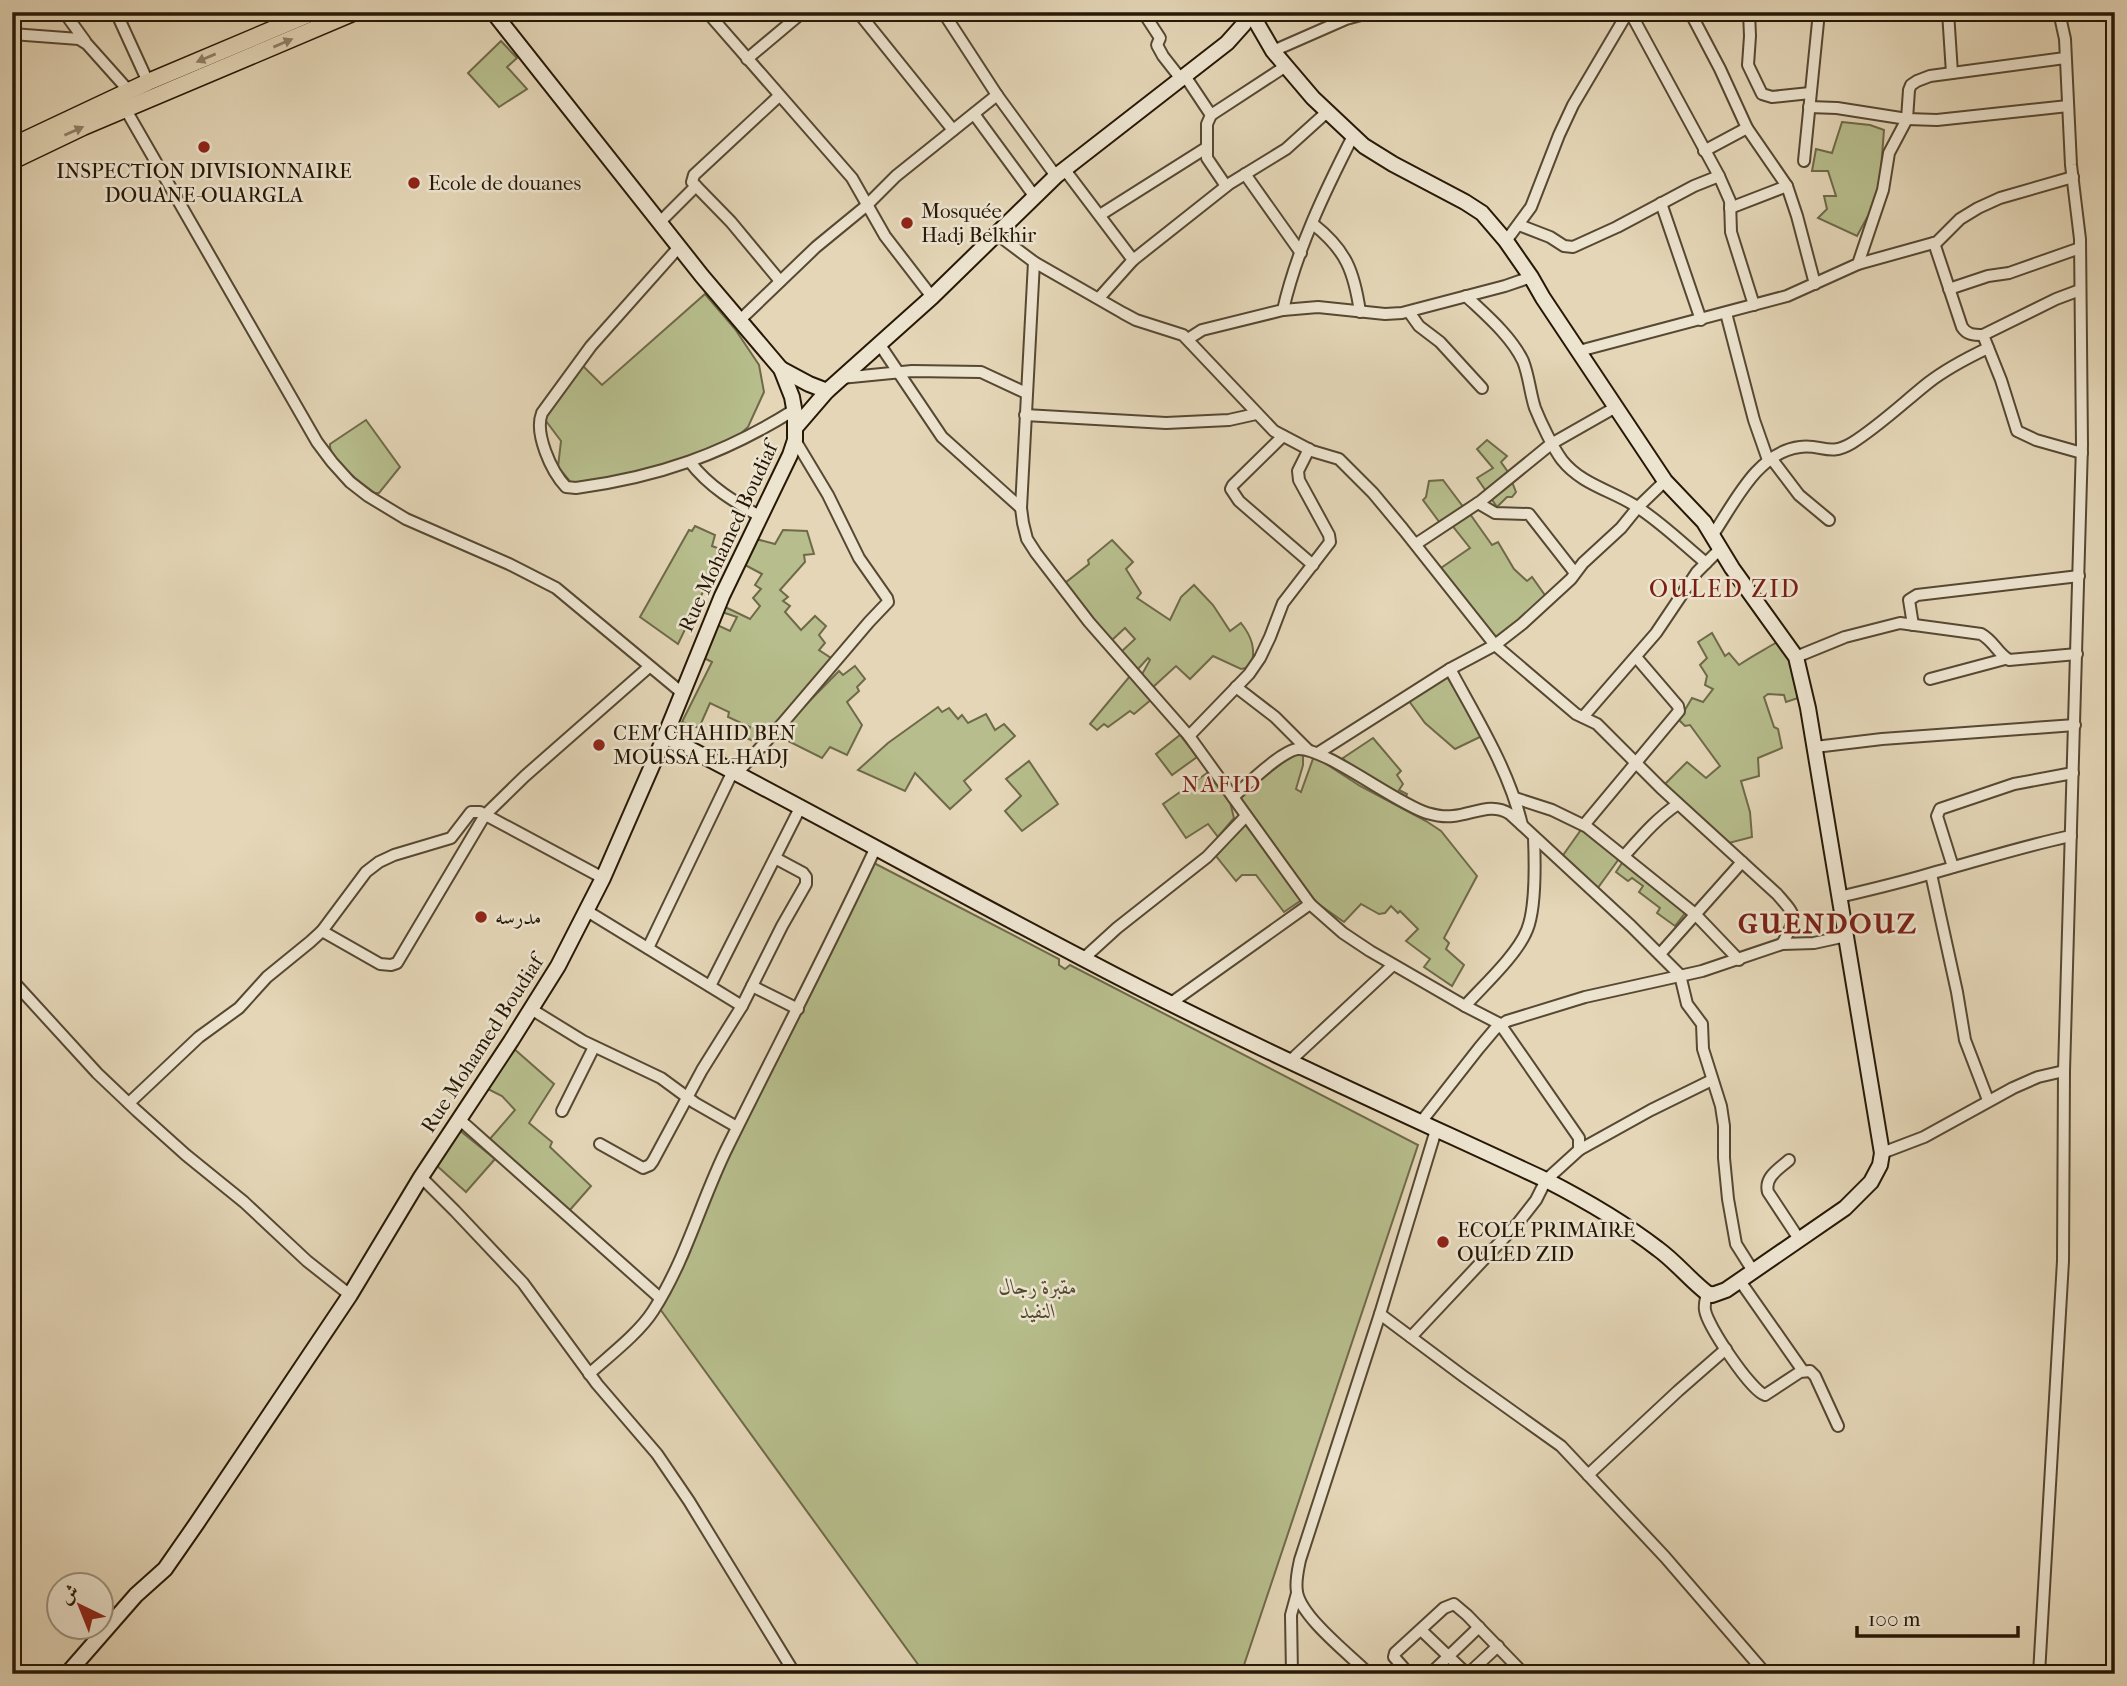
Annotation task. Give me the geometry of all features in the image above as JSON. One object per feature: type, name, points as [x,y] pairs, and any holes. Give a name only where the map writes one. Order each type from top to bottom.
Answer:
[{"type":"main road","points":[[12,146],[38,141],[126,110],[355,12]]},
{"type":"main road","points":[[12,161],[38,141],[129,91],[308,13]]},
{"type":"street","points":[[64,12],[87,44],[129,91]]},
{"type":"street","points":[[116,12],[148,82]]},
{"type":"street","name":"Rue Mohamed Boudiaf","points":[[493,12],[659,223],[781,369],[827,391]]},
{"type":"street","points":[[707,12],[852,178],[866,206],[904,264],[932,298]]},
{"type":"street","points":[[747,59],[803,12]]},
{"type":"street","points":[[858,12],[953,130]]},
{"type":"street","points":[[943,12],[997,94],[1060,173],[1100,215],[1133,260]]},
{"type":"street","points":[[1143,12],[1160,38],[1158,47],[1211,115]]},
{"type":"street","points":[[1273,51],[1346,19],[1372,12]]},
{"type":"street","points":[[1629,12],[1730,201],[1731,232],[1754,305]]},
{"type":"street","points":[[1506,242],[1531,207],[1573,105],[1629,12]]},
{"type":"street","points":[[1690,12],[1747,128],[1787,186],[1815,284]]},
{"type":"street","points":[[1749,12],[1748,65],[1762,94],[1772,97],[1810,93]]},
{"type":"street","points":[[1804,161],[1819,12]]},
{"type":"street","points":[[1948,12],[1952,73]]},
{"type":"street","points":[[2039,1674],[2063,1261],[2064,1071],[2082,453],[2080,248],[2066,58],[2059,12]]},
{"type":"street","points":[[648,948],[735,772],[796,708],[888,602],[859,558],[796,433],[827,391],[932,298],[1060,173],[1227,43],[1251,13],[1273,51],[1313,98],[1364,146],[1482,213],[1531,277],[1665,481],[1704,522],[1796,657],[1815,747],[1882,1153],[1877,1173],[1865,1190],[1845,1208],[1740,1281],[1718,1294],[1707,1293],[1661,1251],[1577,1196],[1290,1061],[1083,959],[801,806],[735,772],[665,736]]},
{"type":"street","points":[[12,34],[67,37],[87,44]]},
{"type":"street","points":[[1858,264],[1883,190],[1889,153],[1907,119],[1911,85],[1930,76],[2066,58]]},
{"type":"street","points":[[1226,186],[1206,158],[1206,124],[1211,115],[1286,66]]},
{"type":"street","points":[[740,320],[896,176],[997,94]]},
{"type":"street","points":[[779,96],[694,175],[692,181],[731,222],[780,281]]},
{"type":"street","points":[[1809,107],[1937,120],[2068,106]]},
{"type":"street","points":[[126,110],[317,442],[341,472],[368,496],[406,519],[509,564],[556,588],[681,692]]},
{"type":"street","points":[[1099,298],[1133,260],[1226,186],[1286,149],[1327,112]]},
{"type":"street","points":[[974,114],[1035,197]]},
{"type":"street","points":[[1704,152],[1747,128]]},
{"type":"street","points":[[1283,310],[1301,253],[1333,175],[1353,136]]},
{"type":"street","points":[[1100,215],[1206,148]]},
{"type":"street","points":[[1245,174],[1301,253]]},
{"type":"street","points":[[1519,225],[1564,246],[1573,247],[1719,176]]},
{"type":"street","points":[[1578,351],[1787,296],[1858,264],[1934,243],[1960,219],[2000,198],[2073,177]]},
{"type":"street","points":[[659,223],[696,186]]},
{"type":"street","points":[[1730,208],[1787,186]]},
{"type":"street","points":[[1661,203],[1701,320]]},
{"type":"street","points":[[1313,224],[1330,237],[1343,256],[1356,282],[1360,312]]},
{"type":"street","points":[[998,235],[1034,262],[1136,320],[1183,335],[1274,431],[1309,449],[1339,459],[1373,493],[1416,544],[1495,645],[1576,714],[1597,724],[1678,804],[1777,894],[1793,913],[1794,919],[1782,944]]},
{"type":"street","points":[[1934,243],[1956,313],[1964,332],[1970,335],[1983,335],[2080,290]]},
{"type":"street","points":[[679,247],[572,370],[542,413],[540,422],[544,448],[563,484],[568,488],[599,485],[690,462],[751,435],[794,410]]},
{"type":"street","points":[[1949,289],[1988,275],[2009,273],[2080,248]]},
{"type":"street","points":[[1034,262],[1021,508],[1027,539],[1089,622],[1189,736],[1310,904],[1343,933],[1393,965],[1500,1024],[1579,1138],[1579,1150]]},
{"type":"street","points":[[1188,339],[1202,330],[1283,310],[1318,307],[1384,314],[1409,312],[1531,277]]},
{"type":"street","points":[[1466,296],[1518,353],[1525,366],[1535,407],[1551,444],[1562,461],[1576,475],[1638,507],[1706,563]]},
{"type":"street","points":[[1409,312],[1419,326],[1440,342],[1482,388]]},
{"type":"street","points":[[1726,313],[1754,421],[1769,459],[1798,495],[1829,520]]},
{"type":"street","points":[[1983,335],[2017,431],[2036,440],[2082,453]]},
{"type":"street","points":[[880,345],[942,437],[1021,508]]},
{"type":"street","points":[[1583,717],[1664,623],[1706,563],[1754,473],[1769,459],[1800,447],[1837,451],[1863,435],[1945,371],[1988,348]]},
{"type":"street","name":"Rue Mohamed Boudiaf","points":[[67,1674],[136,1595],[165,1569],[350,1295],[421,1177],[558,965],[603,878],[722,596],[790,456],[796,433],[794,410],[781,369]]},
{"type":"street","points":[[841,379],[898,372],[981,372],[1026,393]]},
{"type":"street","points":[[1416,544],[1478,503],[1551,444],[1616,407]]},
{"type":"street","points":[[1025,415],[1175,423],[1228,420],[1256,414]]},
{"type":"street","points":[[1283,436],[1231,489],[1239,500],[1313,565]]},
{"type":"street","points":[[1189,736],[1249,674],[1260,658],[1283,603],[1326,548],[1330,539],[1298,480],[1298,471],[1309,449]]},
{"type":"street","points":[[690,462],[719,491],[761,517]]},
{"type":"street","points":[[1233,797],[1290,752],[1298,749],[1313,751],[1495,645],[1535,613],[1665,481]]},
{"type":"street","points":[[1478,503],[1495,513],[1532,516],[1575,573]]},
{"type":"street","points":[[1913,625],[1909,600],[1917,595],[2079,576]]},
{"type":"street","points":[[1796,657],[1845,637],[1900,622],[1981,634],[1989,638],[2005,659]]},
{"type":"street","points":[[1930,679],[2005,659],[2077,654]]},
{"type":"street","points":[[1584,825],[1679,709],[1636,657]]},
{"type":"street","points":[[321,931],[380,964],[397,963],[485,815],[649,667]]},
{"type":"street","points":[[1450,669],[1498,759],[1523,826]]},
{"type":"street","points":[[1236,687],[1313,751],[1427,813],[1452,816],[1496,808],[1510,814],[1680,975],[1687,1004],[1702,1024],[1703,1049],[1723,1117],[1725,1172],[1737,1244],[1753,1271]]},
{"type":"street","points":[[1815,747],[1882,738],[2075,725]]},
{"type":"street","points":[[1953,867],[1937,816],[1940,809],[2014,784],[2073,773]]},
{"type":"street","points":[[1515,799],[1552,810],[1584,825],[1695,914],[1739,960]]},
{"type":"street","points":[[1624,856],[1642,835],[1678,804]]},
{"type":"street","points":[[710,986],[801,806]]},
{"type":"street","points":[[129,1103],[178,1055],[239,1008],[267,977],[321,931],[366,872],[394,855],[452,838],[474,810],[603,878]]},
{"type":"street","points":[[1083,959],[1117,928],[1208,857],[1246,816]]},
{"type":"street","points":[[1839,897],[2071,836]]},
{"type":"street","points":[[1465,1006],[1514,951],[1527,931],[1531,916],[1534,838]]},
{"type":"street","points":[[589,1374],[648,1318],[660,1298],[687,1243],[725,1152],[876,847]]},
{"type":"street","points":[[600,1144],[643,1168],[653,1161],[702,1070],[742,1006],[806,880],[803,873],[775,858]]},
{"type":"street","points":[[1660,954],[1742,862]]},
{"type":"street","points":[[1931,874],[1965,1040],[1988,1100]]},
{"type":"street","points":[[1171,1003],[1310,904]]},
{"type":"street","points":[[587,911],[742,1006]]},
{"type":"street","points":[[1421,1122],[1463,1066],[1500,1024],[1512,1018],[1585,997],[1739,960],[1782,944],[1814,943],[1846,936]]},
{"type":"street","points":[[1290,1061],[1393,965]]},
{"type":"street","points":[[12,980],[97,1073],[129,1103],[186,1155],[244,1202],[307,1261],[350,1295]]},
{"type":"street","points":[[752,986],[798,1009]]},
{"type":"street","points":[[531,1009],[594,1047],[642,1068],[674,1086],[687,1098],[737,1128]]},
{"type":"street","points":[[562,1111],[594,1047]]},
{"type":"street","points":[[1882,1153],[1931,1133],[1988,1100],[2038,1077],[2064,1071]]},
{"type":"street","points":[[1410,1337],[1518,1223],[1536,1200],[1546,1180],[1579,1150],[1712,1080]]},
{"type":"street","points":[[458,1119],[660,1298]]},
{"type":"street","points":[[1369,1674],[1313,1620],[1300,1602],[1296,1578],[1436,1130]]},
{"type":"street","points":[[1789,1160],[1769,1178],[1766,1187],[1800,1239]]},
{"type":"street","points":[[421,1177],[523,1283],[589,1374],[646,1440],[673,1477],[795,1674]]},
{"type":"street","points":[[1740,1281],[1803,1371],[1813,1373],[1838,1426]]},
{"type":"street","points":[[1707,1293],[1706,1313],[1726,1349],[1749,1382],[1761,1394],[1765,1395],[1803,1371]]},
{"type":"street","points":[[1380,1314],[1561,1446],[1665,1557],[1766,1674]]},
{"type":"street","points":[[1588,1475],[1726,1349]]},
{"type":"street","points":[[1292,1674],[1291,1615],[1297,1592]]},
{"type":"street","points":[[1409,1674],[1396,1661],[1394,1655],[1444,1608],[1454,1604],[1524,1674]]},
{"type":"street","points":[[1430,1674],[1479,1627]]},
{"type":"street","points":[[1421,1630],[1468,1674],[1498,1647]]},
{"type":"green space","points":[[501,41],[517,58],[507,67],[527,89],[499,107],[468,73]]},
{"type":"green space","points":[[1842,122],[1870,125],[1884,130],[1880,182],[1874,205],[1857,236],[1818,218],[1827,209],[1824,196],[1836,196],[1828,171],[1812,171],[1816,149],[1832,153]]},
{"type":"green space","points":[[705,294],[735,329],[759,365],[764,392],[748,427],[736,438],[651,471],[573,485],[558,467],[561,441],[543,417],[581,364],[602,385]]},
{"type":"green space","points":[[366,420],[400,467],[379,493],[375,493],[347,471],[331,450],[330,444]]},
{"type":"green space","points":[[1487,440],[1507,456],[1501,462],[1516,492],[1497,507],[1477,478],[1493,468],[1477,449]]},
{"type":"green space","points":[[1443,480],[1464,508],[1440,523],[1423,500],[1429,481]]},
{"type":"green space","points":[[1470,514],[1492,545],[1498,542],[1514,569],[1527,581],[1532,577],[1547,598],[1493,639],[1441,568],[1470,548],[1451,524]]},
{"type":"green space","points":[[695,526],[715,535],[712,546],[723,550],[678,644],[640,617],[689,530],[692,531]]},
{"type":"green space","points":[[783,530],[807,531],[814,554],[804,555],[805,562],[780,590],[788,597],[783,601],[790,606],[785,612],[801,630],[815,616],[826,626],[819,635],[825,643],[819,650],[834,660],[771,732],[766,730],[761,744],[746,738],[750,727],[728,717],[729,712],[710,703],[699,728],[682,722],[712,662],[698,655],[713,623],[730,631],[737,617],[719,611],[721,605],[750,619],[760,606],[753,598],[761,589],[755,585],[762,574],[745,565],[756,539],[775,544]]},
{"type":"green space","points":[[1112,540],[1133,562],[1126,569],[1141,593],[1137,598],[1170,620],[1181,597],[1194,585],[1213,605],[1230,631],[1241,623],[1245,628],[1253,649],[1251,667],[1241,669],[1213,656],[1190,679],[1176,666],[1152,688],[1141,676],[1150,660],[1148,658],[1138,669],[1121,652],[1135,639],[1125,628],[1111,641],[1065,583],[1089,564],[1088,560]]},
{"type":"green space","points":[[1712,633],[1725,656],[1729,653],[1739,665],[1777,642],[1792,665],[1798,698],[1786,702],[1784,695],[1768,694],[1764,697],[1774,727],[1778,729],[1782,748],[1758,758],[1759,776],[1741,781],[1750,812],[1752,837],[1729,843],[1663,786],[1687,762],[1706,778],[1720,766],[1690,725],[1685,726],[1679,720],[1692,698],[1703,702],[1713,689],[1705,685],[1707,676],[1700,665],[1707,658],[1698,642]]},
{"type":"green space","points":[[855,666],[865,679],[857,687],[859,691],[847,702],[862,725],[847,755],[830,747],[822,758],[776,735],[839,671],[843,675]]},
{"type":"green space","points":[[1446,675],[1482,736],[1455,749],[1425,723],[1409,701]]},
{"type":"green space","points":[[1130,676],[1152,699],[1134,714],[1130,711],[1108,727],[1104,724],[1097,730],[1090,724]]},
{"type":"green space","points":[[938,707],[942,712],[949,708],[958,719],[962,715],[968,723],[986,714],[995,730],[1004,724],[1015,736],[964,781],[971,790],[950,809],[915,773],[905,791],[858,770],[888,743]]},
{"type":"green space","points":[[1180,735],[1197,757],[1172,775],[1156,754]]},
{"type":"green space","points":[[1373,738],[1401,771],[1397,775],[1403,784],[1399,790],[1407,794],[1406,797],[1349,767],[1343,758]]},
{"type":"green space","points":[[1298,753],[1303,756],[1303,765],[1296,789],[1301,792],[1314,756],[1360,786],[1441,831],[1477,876],[1444,938],[1449,943],[1446,949],[1464,965],[1452,986],[1424,967],[1430,959],[1406,941],[1418,929],[1400,911],[1398,913],[1391,906],[1385,913],[1379,914],[1361,904],[1344,922],[1317,903],[1239,798],[1242,784]]},
{"type":"green space","points":[[1029,761],[1058,804],[1022,831],[1005,811],[1021,796],[1006,779]]},
{"type":"green space","points":[[1207,773],[1230,802],[1234,818],[1218,837],[1208,824],[1186,838],[1163,804]]},
{"type":"green space","points":[[1244,823],[1303,899],[1284,912],[1256,875],[1242,875],[1236,881],[1216,856]]},
{"type":"green space","points":[[1583,827],[1621,856],[1597,889],[1561,858]]},
{"type":"green space","points":[[1624,860],[1686,912],[1675,926],[1657,913],[1660,908],[1639,892],[1643,886],[1632,878],[1628,881],[1616,872]]},
{"type":"green space","name":"مقبرة رجال النفيد","points":[[872,862],[1059,959],[1059,965],[1065,969],[1070,965],[1418,1145],[1243,1668],[1237,1674],[925,1674],[660,1309],[688,1257],[724,1165]]},
{"type":"green space","points":[[512,1047],[554,1084],[529,1123],[552,1142],[550,1147],[591,1186],[569,1211],[489,1140],[515,1110],[502,1096],[486,1088]]},
{"type":"green space","points":[[458,1129],[495,1159],[466,1192],[435,1164]]},
{"type":"place","name":"INSPECTION DIVISIONNAIRE DOUANE-OUARGLA","points":[[204,147]]},
{"type":"place","name":"Ecole de douanes","points":[[414,183]]},
{"type":"place","name":"Mosquée Hadj Belkhir","points":[[907,223]]},
{"type":"place","name":"CEM CHAHID BEN MOUSSA EL-HADJ","points":[[599,745]]},
{"type":"place","name":"مدرسه","points":[[481,917]]},
{"type":"place","name":"ECOLE PRIMAIRE OULED ZID","points":[[1443,1242]]},
{"type":"district","name":"OULED ZID","points":[[1725,589]]},
{"type":"district","name":"NAFID","points":[[1222,784]]},
{"type":"district","name":"GUENDOUZ","points":[[1828,923]]}]
